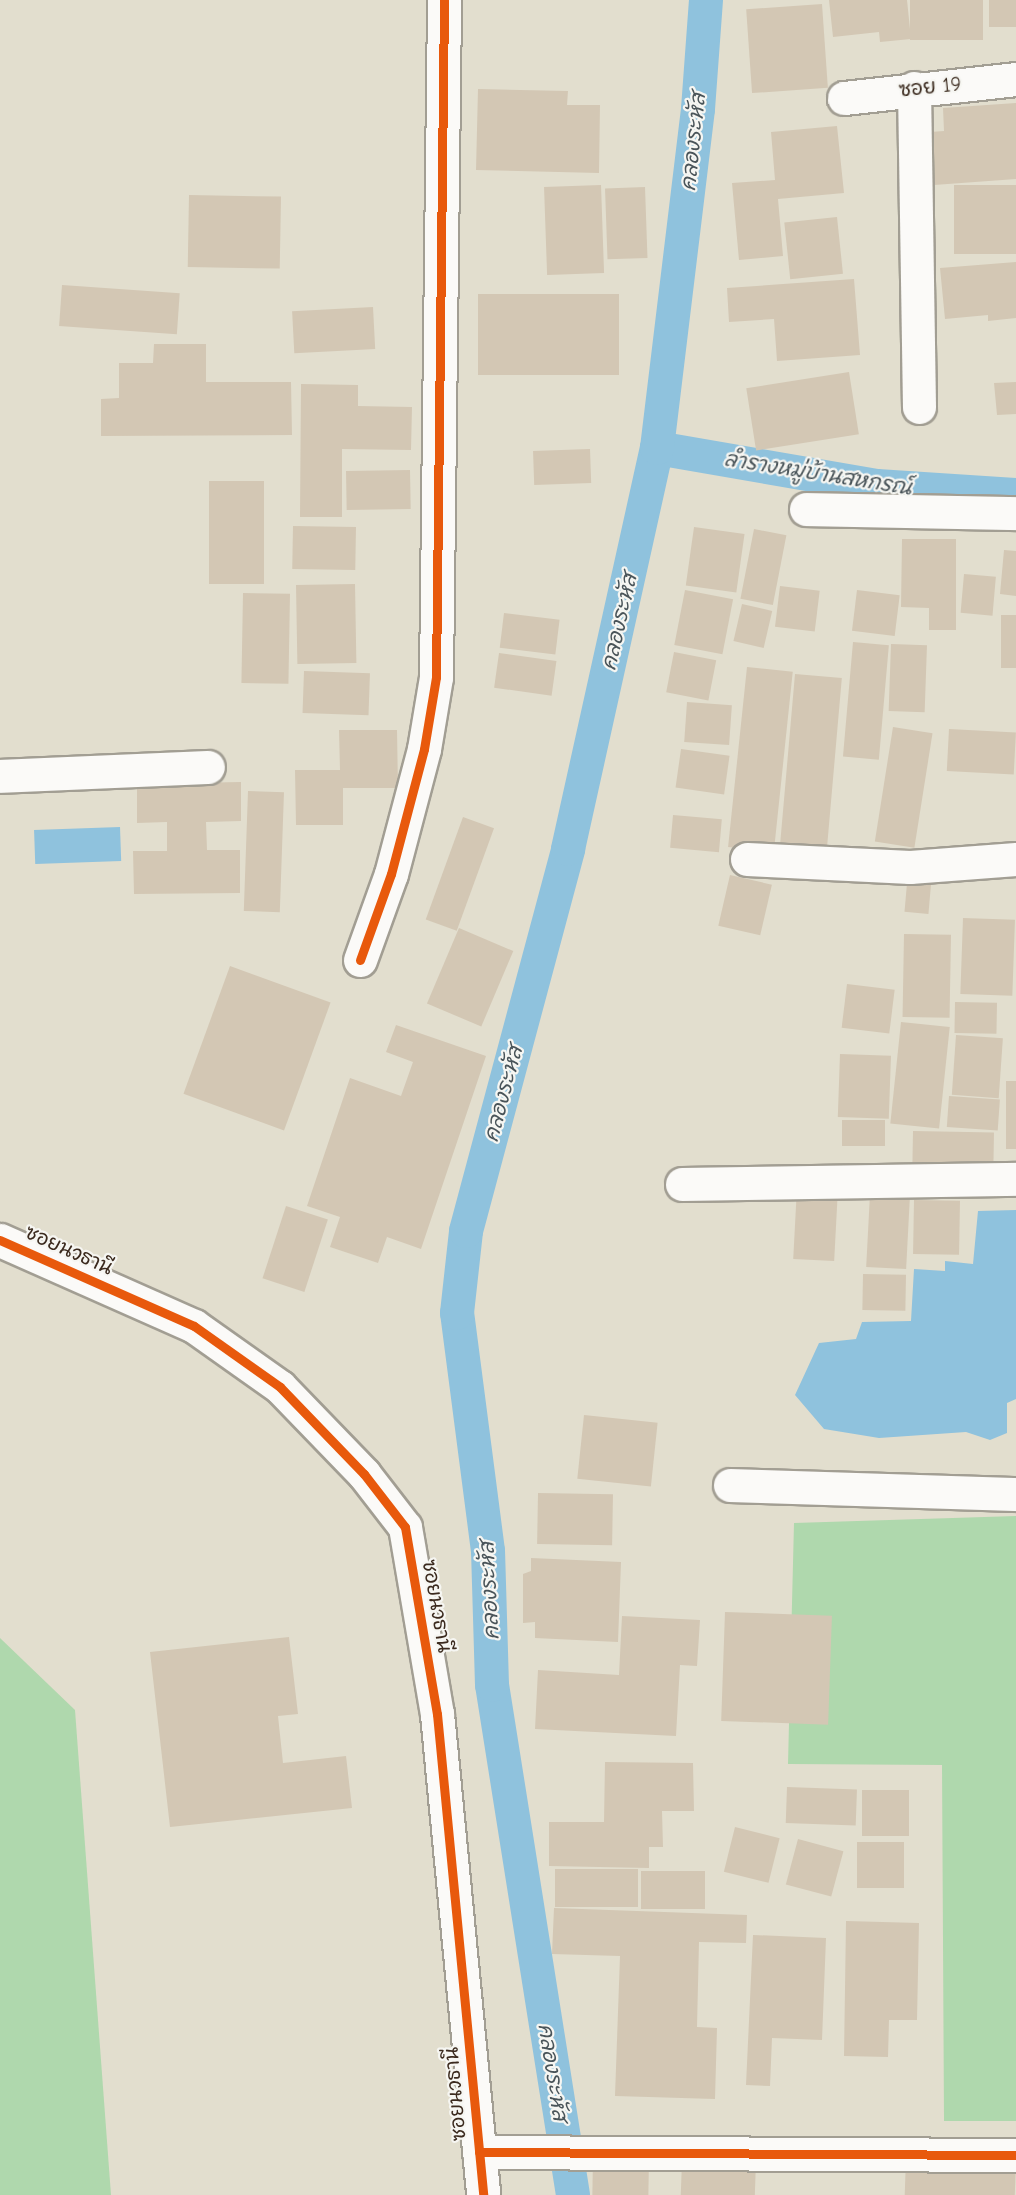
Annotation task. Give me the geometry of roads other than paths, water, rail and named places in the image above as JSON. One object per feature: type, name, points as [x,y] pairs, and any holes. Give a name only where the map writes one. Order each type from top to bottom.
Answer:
[{"type":"street","points":[[360,960],[391,874],[424,749],[436,677],[444,0]]},
{"type":"street","name":"ซอย 19","points":[[844,98],[915,88],[1016,79]]},
{"type":"street","points":[[915,88],[918,407]]},
{"type":"street","points":[[806,508],[1016,513]]},
{"type":"street","points":[[0,776],[208,767]]},
{"type":"street","points":[[747,859],[910,867],[1016,859]]},
{"type":"street","points":[[682,1184],[1016,1179]]},
{"type":"street","name":"ซอยนวธานี","points":[[0,1240],[194,1326],[280,1387],[364,1474],[405,1527],[437,1714],[486,2152],[483,2195]]},
{"type":"street","points":[[730,1485],[1016,1494]]},
{"type":"street","points":[[486,2152],[1016,2155]]},
{"type":"water","points":[[120,827],[121,861],[35,864],[34,830]]},
{"type":"water","points":[[1016,1210],[1016,1399],[1007,1403],[1007,1433],[990,1440],[966,1432],[879,1438],[824,1429],[795,1395],[819,1343],[856,1339],[862,1322],[911,1321],[914,1269],[945,1271],[945,1261],[973,1264],[978,1211]]},
{"type":"waterway","name":"คลองระหัส","points":[[573,2195],[492,1685],[488,1551],[457,1313],[466,1231],[568,849],[657,448],[698,109],[706,0]]},
{"type":"waterway","name":"ลำรางหมู่บ้านสหกรณ์","points":[[657,448],[877,486],[1016,495]]}]
